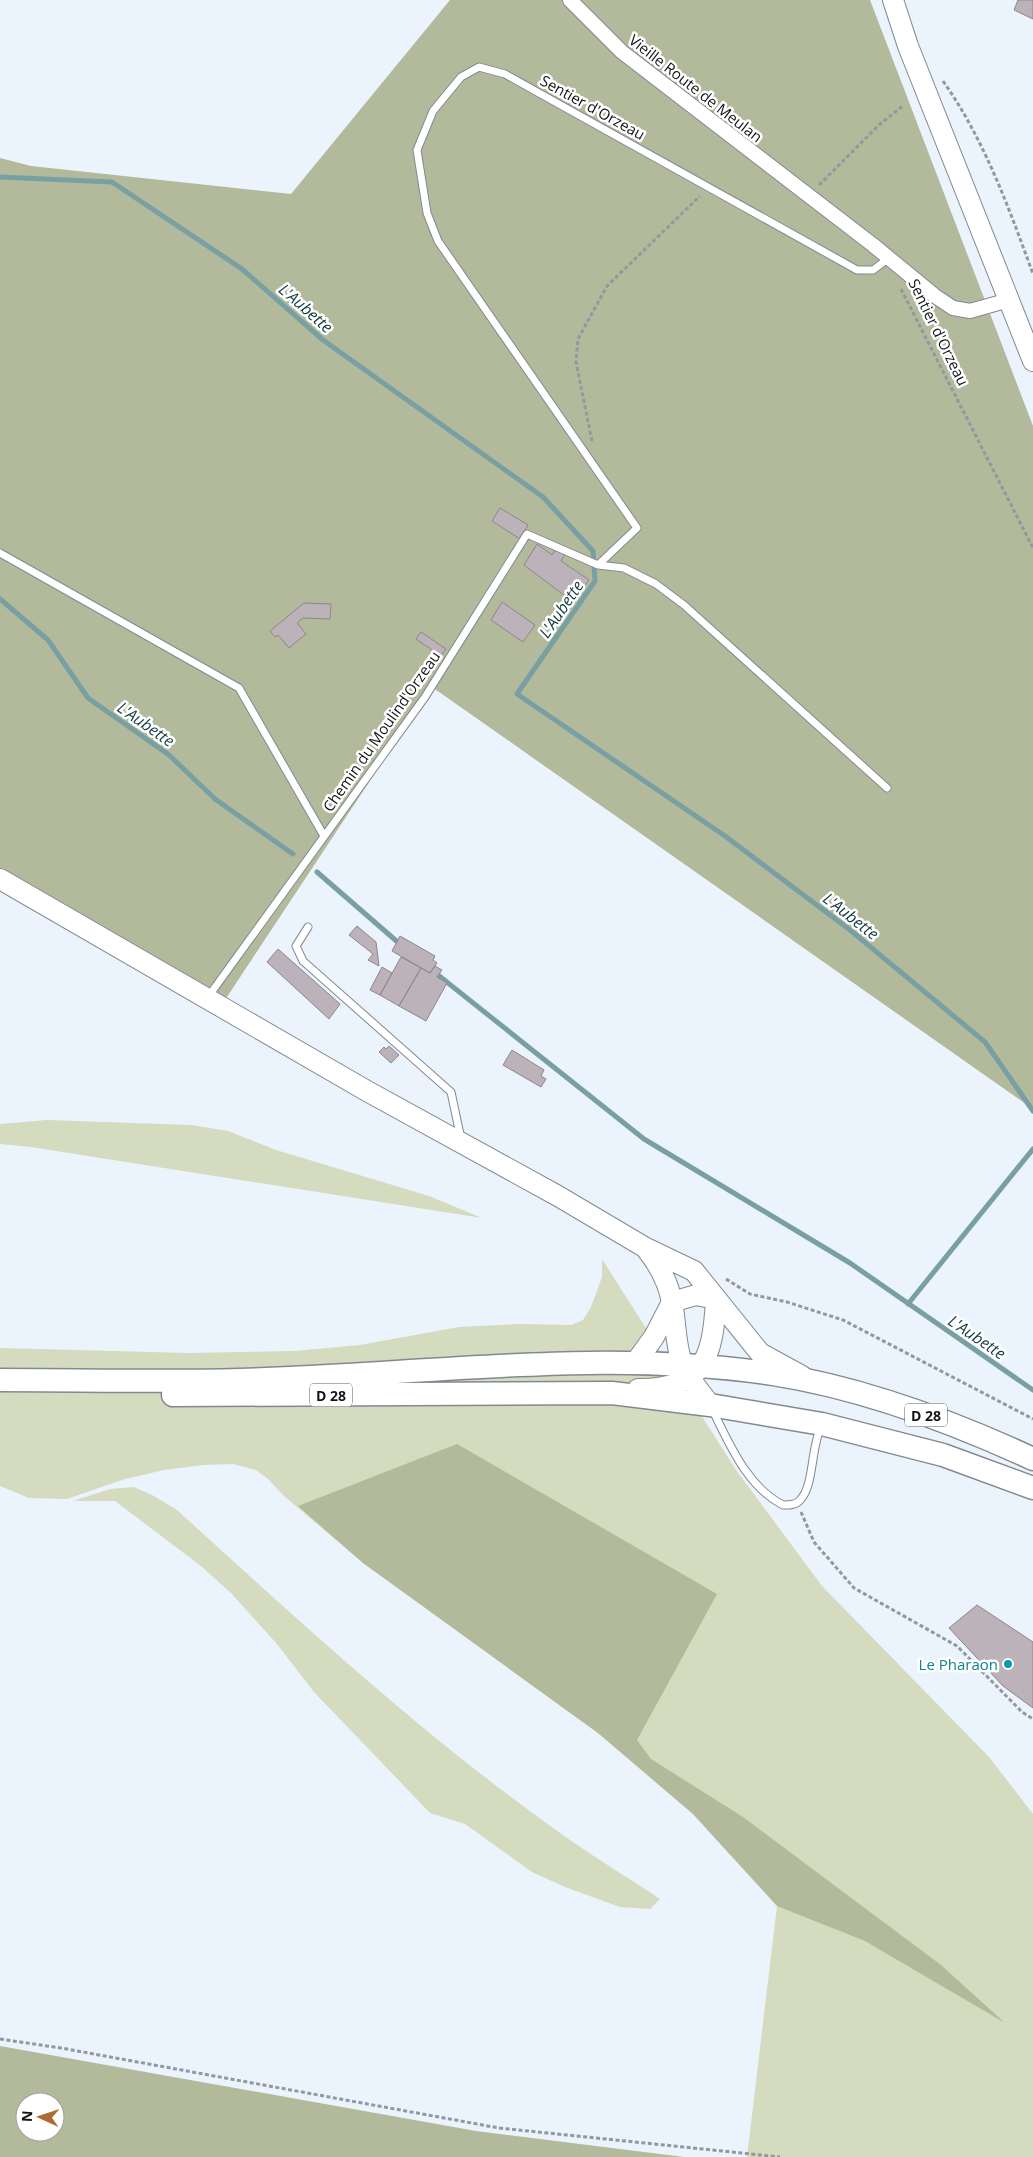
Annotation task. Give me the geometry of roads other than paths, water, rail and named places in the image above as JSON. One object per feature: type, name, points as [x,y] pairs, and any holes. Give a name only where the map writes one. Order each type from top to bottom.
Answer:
[{"type":"main road","name":"D 28","points":[[0,1380],[277,1379],[595,1362],[635,1363],[691,1370],[768,1374],[815,1383],[886,1402],[952,1424],[1033,1459]]},
{"type":"main road","name":"D 28","points":[[0,1395],[612,1393],[710,1405],[822,1424],[943,1455],[1033,1488]]},
{"type":"street","name":"Vieille Route de Meulan","points":[[570,0],[622,52],[953,308],[970,310],[1009,300]]},
{"type":"street","points":[[893,0],[908,46],[1033,361]]},
{"type":"street","points":[[0,879],[462,1144],[558,1196],[646,1248],[694,1271],[764,1356],[815,1383]]},
{"type":"street","points":[[646,1248],[663,1273],[672,1302],[675,1336],[710,1405]]},
{"type":"street","points":[[635,1363],[654,1337],[672,1302],[696,1295],[716,1299]]},
{"type":"street","points":[[612,1393],[621,1388],[656,1389],[674,1386],[709,1351],[713,1335],[716,1299]]},
{"type":"lane","name":"Sentier d'Orzeau","points":[[595,564],[637,528],[438,241],[427,213],[416,150],[433,111],[461,76],[479,68],[505,74],[858,270],[873,270],[889,258]]},
{"type":"lane","name":"Chemin du Moulind'Orzeau","points":[[208,998],[425,697],[527,534],[595,564]]},
{"type":"lane","points":[[0,553],[239,688],[324,836]]},
{"type":"lane","points":[[595,564],[624,568],[656,584],[684,605],[887,788]]},
{"type":"lane","points":[[308,927],[296,946],[303,961],[451,1092],[462,1144]]},
{"type":"lane","points":[[710,1405],[740,1462],[763,1491],[783,1505],[796,1503],[802,1498],[808,1484],[813,1453],[822,1424]]},
{"type":"waterway","name":"L'Aubette","points":[[0,177],[112,182],[242,269],[323,340],[543,497],[593,551],[595,581],[517,694],[725,836],[850,930],[985,1042],[1033,1111]]},
{"type":"waterway","name":"L'Aubette","points":[[0,599],[48,640],[88,698],[169,755],[215,799],[293,854]]},
{"type":"waterway","name":"L'Aubette","points":[[317,872],[401,945]]},
{"type":"waterway","name":"L'Aubette","points":[[433,971],[644,1139],[850,1263],[1033,1390]]},
{"type":"waterway","name":"L'Aubette","points":[[908,1304],[1033,1149]]},
{"type":"place","name":"Le Pharaon","points":[[1008,1664]]}]
